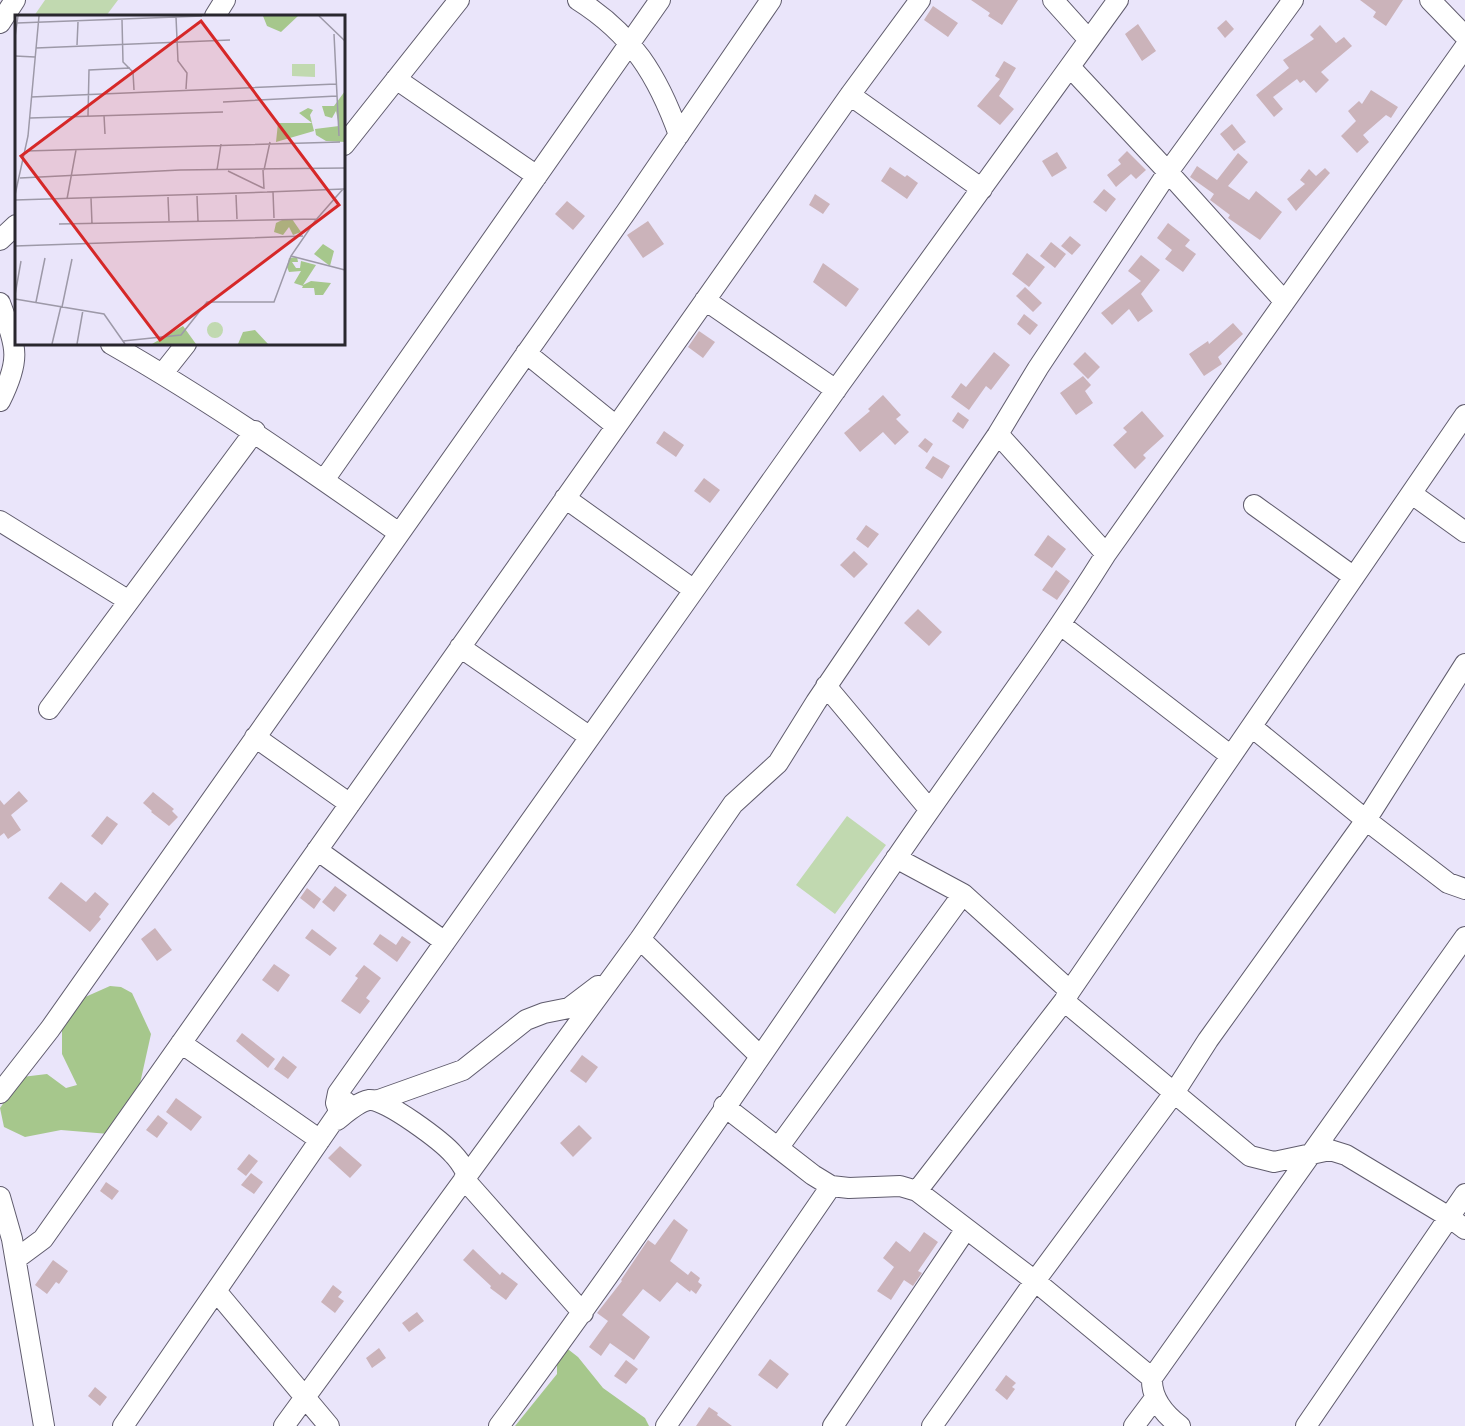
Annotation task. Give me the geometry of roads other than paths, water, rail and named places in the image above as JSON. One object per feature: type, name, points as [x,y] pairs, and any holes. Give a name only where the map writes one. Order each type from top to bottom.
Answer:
[{"type":"street","points":[[0,23],[15,0]]},
{"type":"street","points":[[216,15],[225,0]]},
{"type":"street","points":[[345,144],[459,0]]},
{"type":"street","points":[[579,0],[600,14],[630,43],[654,76],[679,135]]},
{"type":"street","points":[[324,480],[660,0]]},
{"type":"street","points":[[0,1093],[57,1019],[679,135],[771,0]]},
{"type":"street","points":[[9,1247],[43,1239],[850,95],[920,0]]},
{"type":"street","points":[[1053,0],[1089,40]]},
{"type":"street","points":[[330,1125],[338,1093],[836,390],[1118,0]]},
{"type":"street","points":[[284,1426],[640,939],[733,804],[778,763],[826,686],[998,434],[1038,368],[1168,172],[1293,0]]},
{"type":"street","points":[[1431,0],[1465,36]]},
{"type":"street","points":[[499,1426],[583,1314],[896,858],[1061,625],[1106,554],[1465,47]]},
{"type":"street","points":[[1070,67],[1284,302]]},
{"type":"street","points":[[396,79],[537,176]]},
{"type":"street","points":[[850,95],[982,189]]},
{"type":"street","points":[[0,240],[15,226]]},
{"type":"street","points":[[0,401],[9,383],[16,357],[13,338],[0,301],[15,297]]},
{"type":"street","points":[[705,300],[836,390]]},
{"type":"street","points":[[113,345],[163,373],[255,431],[399,533]]},
{"type":"street","points":[[163,373],[185,345]]},
{"type":"street","points":[[526,353],[616,426]]},
{"type":"street","points":[[123,1426],[330,1125],[849,390],[852,368]]},
{"type":"street","points":[[917,1191],[1067,996],[1465,415]]},
{"type":"street","points":[[49,709],[255,431]]},
{"type":"street","points":[[998,434],[1106,554]]},
{"type":"street","points":[[1412,494],[1465,532]]},
{"type":"street","points":[[565,498],[694,590]]},
{"type":"street","points":[[1254,505],[1354,577]]},
{"type":"street","points":[[0,521],[129,601]]},
{"type":"street","points":[[1061,625],[1231,756]]},
{"type":"street","points":[[460,647],[590,737]]},
{"type":"street","points":[[932,1426],[1035,1281],[1174,1093],[1208,1040],[1366,820],[1465,664]]},
{"type":"street","points":[[826,686],[930,809]]},
{"type":"street","points":[[1252,727],[1448,884],[1465,889]]},
{"type":"street","points":[[255,737],[350,804]]},
{"type":"street","points":[[317,850],[445,942]]},
{"type":"street","points":[[896,858],[963,894],[1067,996],[1174,1093],[1250,1155],[1274,1162],[1330,1150],[1346,1155],[1465,1229]]},
{"type":"street","points":[[778,1148],[963,894]]},
{"type":"street","points":[[1180,1426],[1169,1418],[1155,1398],[1152,1378],[1465,937]]},
{"type":"street","points":[[640,939],[760,1056]]},
{"type":"street","points":[[375,1101],[464,1070],[526,1020],[544,1012],[569,1008],[614,974]]},
{"type":"street","points":[[181,1043],[330,1125]]},
{"type":"street","points":[[330,1125],[368,1100],[387,1106],[430,1134],[453,1153],[466,1177],[583,1314]]},
{"type":"street","points":[[724,1106],[813,1175],[831,1186],[849,1188],[900,1186],[917,1191],[1035,1281],[1152,1378]]},
{"type":"street","points":[[666,1426],[831,1186]]},
{"type":"street","points":[[1306,1426],[1465,1194]]},
{"type":"street","points":[[0,1197],[44,1426]]},
{"type":"street","points":[[833,1426],[966,1229]]},
{"type":"street","points":[[216,1291],[329,1426]]},
{"type":"street","points":[[1134,1426],[1155,1398]]}]
